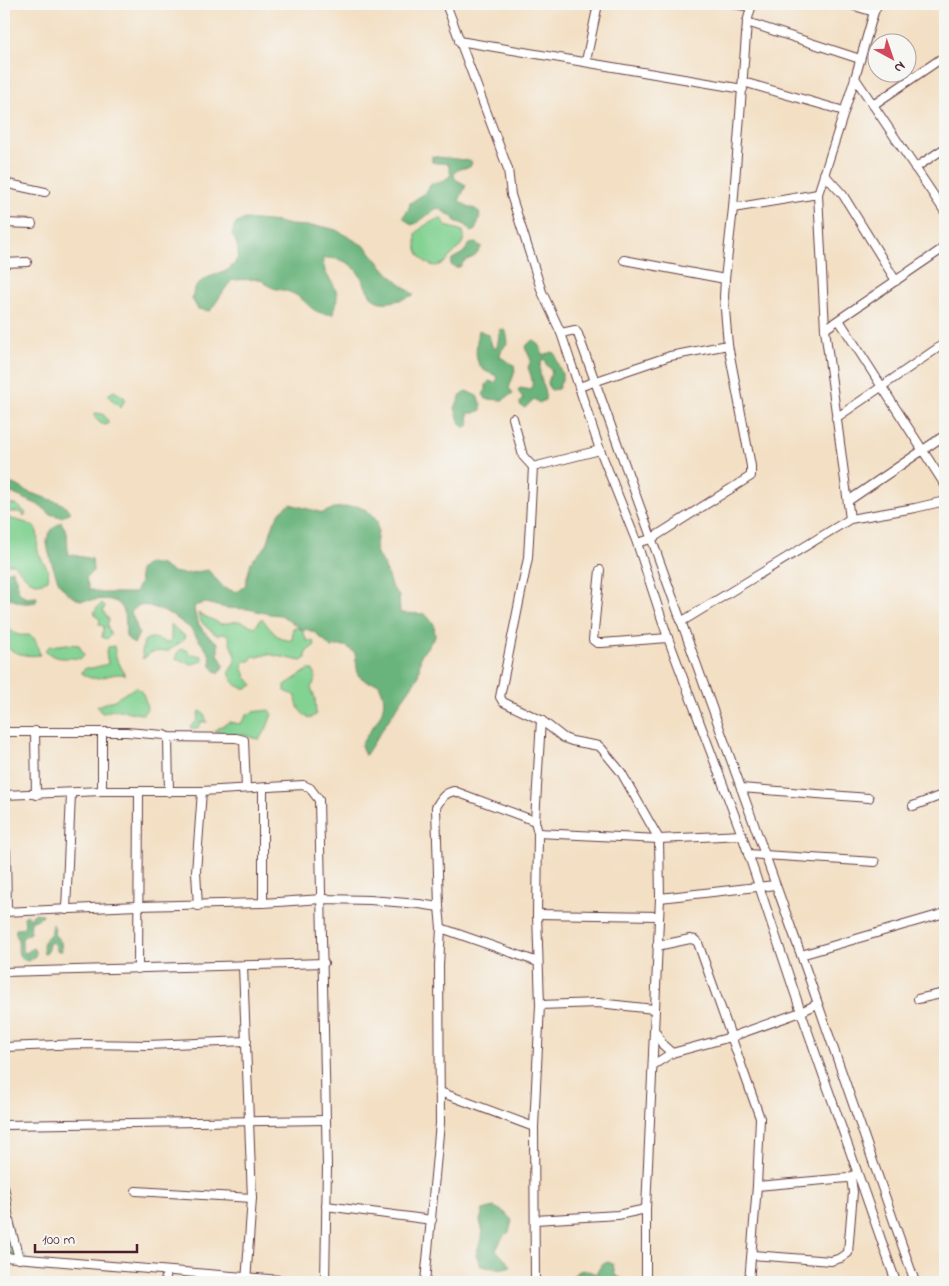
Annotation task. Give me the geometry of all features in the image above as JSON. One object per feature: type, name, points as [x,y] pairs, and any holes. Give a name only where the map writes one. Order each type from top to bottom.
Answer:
[{"type":"street","points":[[446,4],[508,168],[511,195],[542,292],[561,333],[600,450],[637,543],[668,638],[742,835],[854,1175],[896,1282]]},
{"type":"street","points":[[586,61],[598,4]]},
{"type":"street","points":[[637,543],[651,539],[751,476],[751,466],[728,345],[724,279],[733,208],[748,22],[751,6],[734,4]]},
{"type":"street","points":[[848,4],[874,12]]},
{"type":"street","points":[[850,519],[825,330],[818,194],[878,4]]},
{"type":"street","points":[[941,4],[945,10]]},
{"type":"street","points":[[748,22],[860,60]]},
{"type":"street","points":[[459,41],[743,85],[844,111]]},
{"type":"street","points":[[873,105],[945,56]]},
{"type":"street","points":[[855,78],[945,212]]},
{"type":"street","points":[[915,168],[945,148]]},
{"type":"street","points":[[824,174],[843,195],[896,281]]},
{"type":"street","points":[[4,183],[44,192]]},
{"type":"street","points":[[733,208],[818,194]]},
{"type":"street","points":[[4,223],[32,224]]},
{"type":"street","points":[[825,330],[945,247]]},
{"type":"street","points":[[624,260],[724,279]]},
{"type":"street","points":[[4,263],[27,262]]},
{"type":"street","points":[[839,320],[945,485]]},
{"type":"street","points":[[561,333],[575,330],[577,332],[589,364],[801,955],[915,1282]]},
{"type":"street","points":[[836,418],[945,343]]},
{"type":"street","points":[[579,387],[670,356],[728,345]]},
{"type":"street","points":[[573,369],[589,364]]},
{"type":"street","points":[[513,418],[523,456],[533,467],[528,558],[500,697],[503,702],[541,720],[564,738],[599,746],[621,772],[659,839],[660,898],[646,1209],[646,1282]]},
{"type":"street","points":[[848,501],[945,435]]},
{"type":"street","points":[[533,467],[600,450]]},
{"type":"street","points":[[681,622],[850,519],[945,501]]},
{"type":"street","points":[[600,570],[593,640],[602,644],[668,638]]},
{"type":"street","points":[[653,591],[668,586]]},
{"type":"street","points":[[534,1282],[534,1127],[540,1005],[537,914],[538,833],[535,821],[541,720]]},
{"type":"street","points":[[35,731],[36,795]]},
{"type":"street","points":[[4,732],[35,731],[236,738],[244,740],[246,788]]},
{"type":"street","points":[[102,733],[102,792]]},
{"type":"street","points":[[168,737],[169,792]]},
{"type":"street","points":[[4,795],[169,792],[303,786],[310,788],[320,800],[324,963],[325,1282]]},
{"type":"street","points":[[263,788],[264,903]]},
{"type":"street","points":[[741,788],[869,798]]},
{"type":"street","points":[[198,906],[196,872],[202,791]]},
{"type":"street","points":[[425,1282],[440,1123],[439,965],[441,928],[436,807],[441,798],[448,792],[454,791],[535,821]]},
{"type":"street","points":[[138,969],[139,792]]},
{"type":"street","points":[[66,910],[71,794]]},
{"type":"street","points":[[913,806],[945,794]]},
{"type":"street","points":[[538,833],[659,839],[742,835]]},
{"type":"street","points":[[6,851],[5,912],[137,906],[198,906],[322,899],[370,900],[439,907]]},
{"type":"street","points":[[748,854],[875,862]]},
{"type":"street","points":[[660,898],[775,886]]},
{"type":"street","points":[[801,955],[945,913]]},
{"type":"street","points":[[537,914],[658,916]]},
{"type":"street","points":[[441,928],[538,962]]},
{"type":"street","points":[[657,946],[690,939],[698,943],[760,1118],[757,1186],[749,1282]]},
{"type":"street","points":[[4,972],[324,963]]},
{"type":"street","points":[[244,966],[252,1198],[246,1280]]},
{"type":"street","points":[[918,999],[945,993]]},
{"type":"street","points":[[540,1005],[598,1004],[654,1009]]},
{"type":"street","points":[[653,1064],[672,1053],[731,1037],[801,1012],[817,1004]]},
{"type":"street","points":[[655,1031],[663,1045],[672,1053]]},
{"type":"street","points":[[4,1047],[82,1044],[148,1045],[247,1041]]},
{"type":"street","points":[[440,1092],[534,1127]]},
{"type":"street","points":[[4,1125],[325,1120]]},
{"type":"street","points":[[757,1186],[854,1175]]},
{"type":"street","points":[[752,1255],[831,1262],[848,1253],[854,1175]]},
{"type":"street","points":[[4,1187],[9,1220],[19,1259]]},
{"type":"street","points":[[136,1191],[252,1198]]},
{"type":"street","points":[[326,1206],[432,1220]]},
{"type":"street","points":[[535,1220],[618,1215],[646,1209]]},
{"type":"street","points":[[4,1258],[167,1271],[246,1280],[304,1282]]},
{"type":"street","points":[[165,1282],[167,1271]]},
{"type":"green space","points":[[432,156],[472,162],[470,167],[458,169],[454,174],[455,179],[466,185],[459,201],[477,210],[479,213],[480,216],[475,230],[471,232],[466,225],[455,221],[452,216],[437,208],[417,223],[411,225],[403,217],[410,203],[425,193],[432,183],[442,182],[451,175],[448,164],[432,162]]},
{"type":"green space","points":[[439,218],[444,221],[446,226],[463,231],[464,239],[445,262],[434,266],[430,265],[419,255],[416,245],[416,233]]},
{"type":"green space","points":[[245,219],[325,227],[336,230],[366,247],[388,273],[414,295],[400,300],[379,302],[368,292],[357,271],[352,266],[337,259],[323,258],[326,274],[336,289],[337,295],[333,314],[325,314],[314,310],[298,296],[287,291],[272,288],[260,279],[232,280],[210,311],[198,309],[192,299],[194,290],[205,279],[224,272],[233,265],[238,256],[238,251],[232,235],[235,224]]},
{"type":"green space","points":[[475,243],[481,246],[481,248],[474,257],[464,261],[461,266],[456,268],[451,265],[452,259],[463,253],[470,244]]},
{"type":"green space","points":[[501,329],[506,331],[508,342],[501,351],[500,357],[514,365],[515,371],[509,388],[513,393],[503,400],[486,399],[483,394],[486,390],[486,385],[489,381],[495,383],[498,378],[484,370],[478,362],[476,352],[479,330],[489,335],[492,346],[496,349]]},
{"type":"green space","points":[[534,340],[540,347],[543,355],[553,352],[556,356],[562,380],[558,389],[551,390],[549,388],[548,382],[552,371],[546,364],[545,359],[543,359],[540,374],[545,400],[539,403],[534,399],[525,408],[520,405],[523,398],[518,391],[520,388],[531,390],[532,388],[532,379],[528,368],[531,360],[525,347]]},
{"type":"green space","points":[[114,391],[124,397],[125,400],[120,408],[109,397],[109,394]]},
{"type":"green space","points":[[466,391],[477,396],[481,404],[481,410],[475,413],[468,413],[469,425],[464,428],[460,424],[455,408],[461,395]]},
{"type":"green space","points":[[95,413],[103,414],[108,424],[100,423],[94,416]]},
{"type":"green space","points":[[4,481],[28,492],[61,503],[71,512],[61,517],[50,514],[41,506],[9,492],[4,493]]},
{"type":"green space","points":[[4,503],[17,505],[26,513],[24,516],[20,512],[4,512]]},
{"type":"green space","points":[[290,504],[323,513],[334,508],[357,506],[368,511],[377,521],[377,555],[384,564],[391,586],[399,596],[400,613],[425,614],[434,624],[435,637],[421,655],[418,677],[365,756],[361,745],[380,716],[384,701],[378,683],[367,682],[358,675],[355,653],[346,646],[334,646],[332,649],[316,633],[306,629],[304,631],[281,615],[248,609],[226,608],[205,603],[194,606],[196,618],[208,636],[218,643],[218,654],[224,665],[218,674],[211,666],[210,655],[190,628],[172,615],[150,606],[139,605],[131,612],[139,633],[134,644],[126,637],[125,615],[122,607],[114,601],[104,599],[82,600],[70,595],[58,580],[48,549],[47,540],[49,534],[61,522],[67,532],[68,554],[92,559],[93,571],[86,578],[89,589],[101,593],[135,593],[140,582],[139,570],[149,563],[161,565],[172,572],[184,574],[208,570],[224,588],[236,592],[245,586],[251,562],[267,545],[274,522],[281,511]]},
{"type":"green space","points":[[4,516],[27,523],[35,528],[38,534],[38,552],[47,569],[48,580],[32,582],[13,564],[4,566]]},
{"type":"green space","points":[[12,570],[17,580],[18,591],[26,598],[37,597],[36,602],[20,602],[4,595],[4,573]]},
{"type":"green space","points":[[102,603],[105,606],[103,611],[109,620],[107,625],[111,635],[107,639],[102,637],[104,626],[99,625],[100,619],[95,616],[94,611]]},
{"type":"green space","points":[[198,613],[221,624],[239,621],[255,627],[262,618],[275,634],[287,640],[292,640],[293,628],[299,628],[303,631],[307,641],[313,641],[315,645],[306,652],[306,658],[301,661],[268,654],[258,657],[253,656],[250,661],[245,661],[242,666],[246,677],[253,685],[241,688],[232,680],[229,672],[235,658],[228,635],[217,635],[211,631],[203,623]]},
{"type":"green space","points":[[4,623],[16,634],[28,635],[34,638],[40,655],[21,654],[12,651],[4,645]]},
{"type":"green space","points":[[171,624],[184,635],[185,639],[168,651],[152,652],[143,659],[144,641],[147,639],[158,639],[166,643],[171,641]]},
{"type":"green space","points":[[79,645],[84,655],[80,659],[61,658],[49,654],[45,650],[50,646]]},
{"type":"green space","points":[[114,646],[116,657],[125,675],[119,674],[92,678],[81,672],[86,668],[108,664],[106,652],[108,647]]},
{"type":"green space","points":[[181,649],[187,650],[191,654],[202,656],[203,661],[192,664],[176,659],[177,653]]},
{"type":"green space","points":[[308,670],[313,670],[315,677],[311,687],[315,698],[316,715],[310,718],[300,710],[296,696],[285,691],[285,685]]},
{"type":"green space","points":[[136,687],[141,691],[145,699],[147,709],[143,714],[118,710],[102,713],[97,706],[114,700]]},
{"type":"green space","points":[[270,710],[272,714],[266,730],[259,739],[214,731],[229,722],[240,724],[252,712]]},
{"type":"green space","points":[[199,711],[204,713],[207,722],[201,722],[199,727],[193,729],[190,727],[197,721]]},
{"type":"green space","points":[[34,913],[43,914],[42,917],[31,922],[30,933],[22,938],[22,949],[24,952],[26,953],[33,948],[36,953],[28,961],[19,956],[16,929],[21,929],[25,925],[24,917],[27,915],[31,918]]},
{"type":"green space","points":[[52,924],[55,928],[54,934],[61,942],[62,951],[57,951],[56,946],[52,942],[49,944],[47,953],[44,954],[44,943],[50,935]]},
{"type":"green space","points":[[4,1200],[15,1248],[24,1254],[28,1264],[16,1263],[4,1268]]},
{"type":"green space","points":[[494,1207],[504,1212],[512,1220],[509,1232],[501,1240],[496,1250],[511,1266],[504,1268],[481,1266],[476,1255],[483,1232],[480,1221],[483,1210]]},
{"type":"green space","points":[[608,1262],[613,1264],[615,1275],[628,1282],[606,1282],[599,1280],[594,1282],[570,1282],[570,1278],[579,1271],[585,1270],[596,1274],[602,1264]]}]
